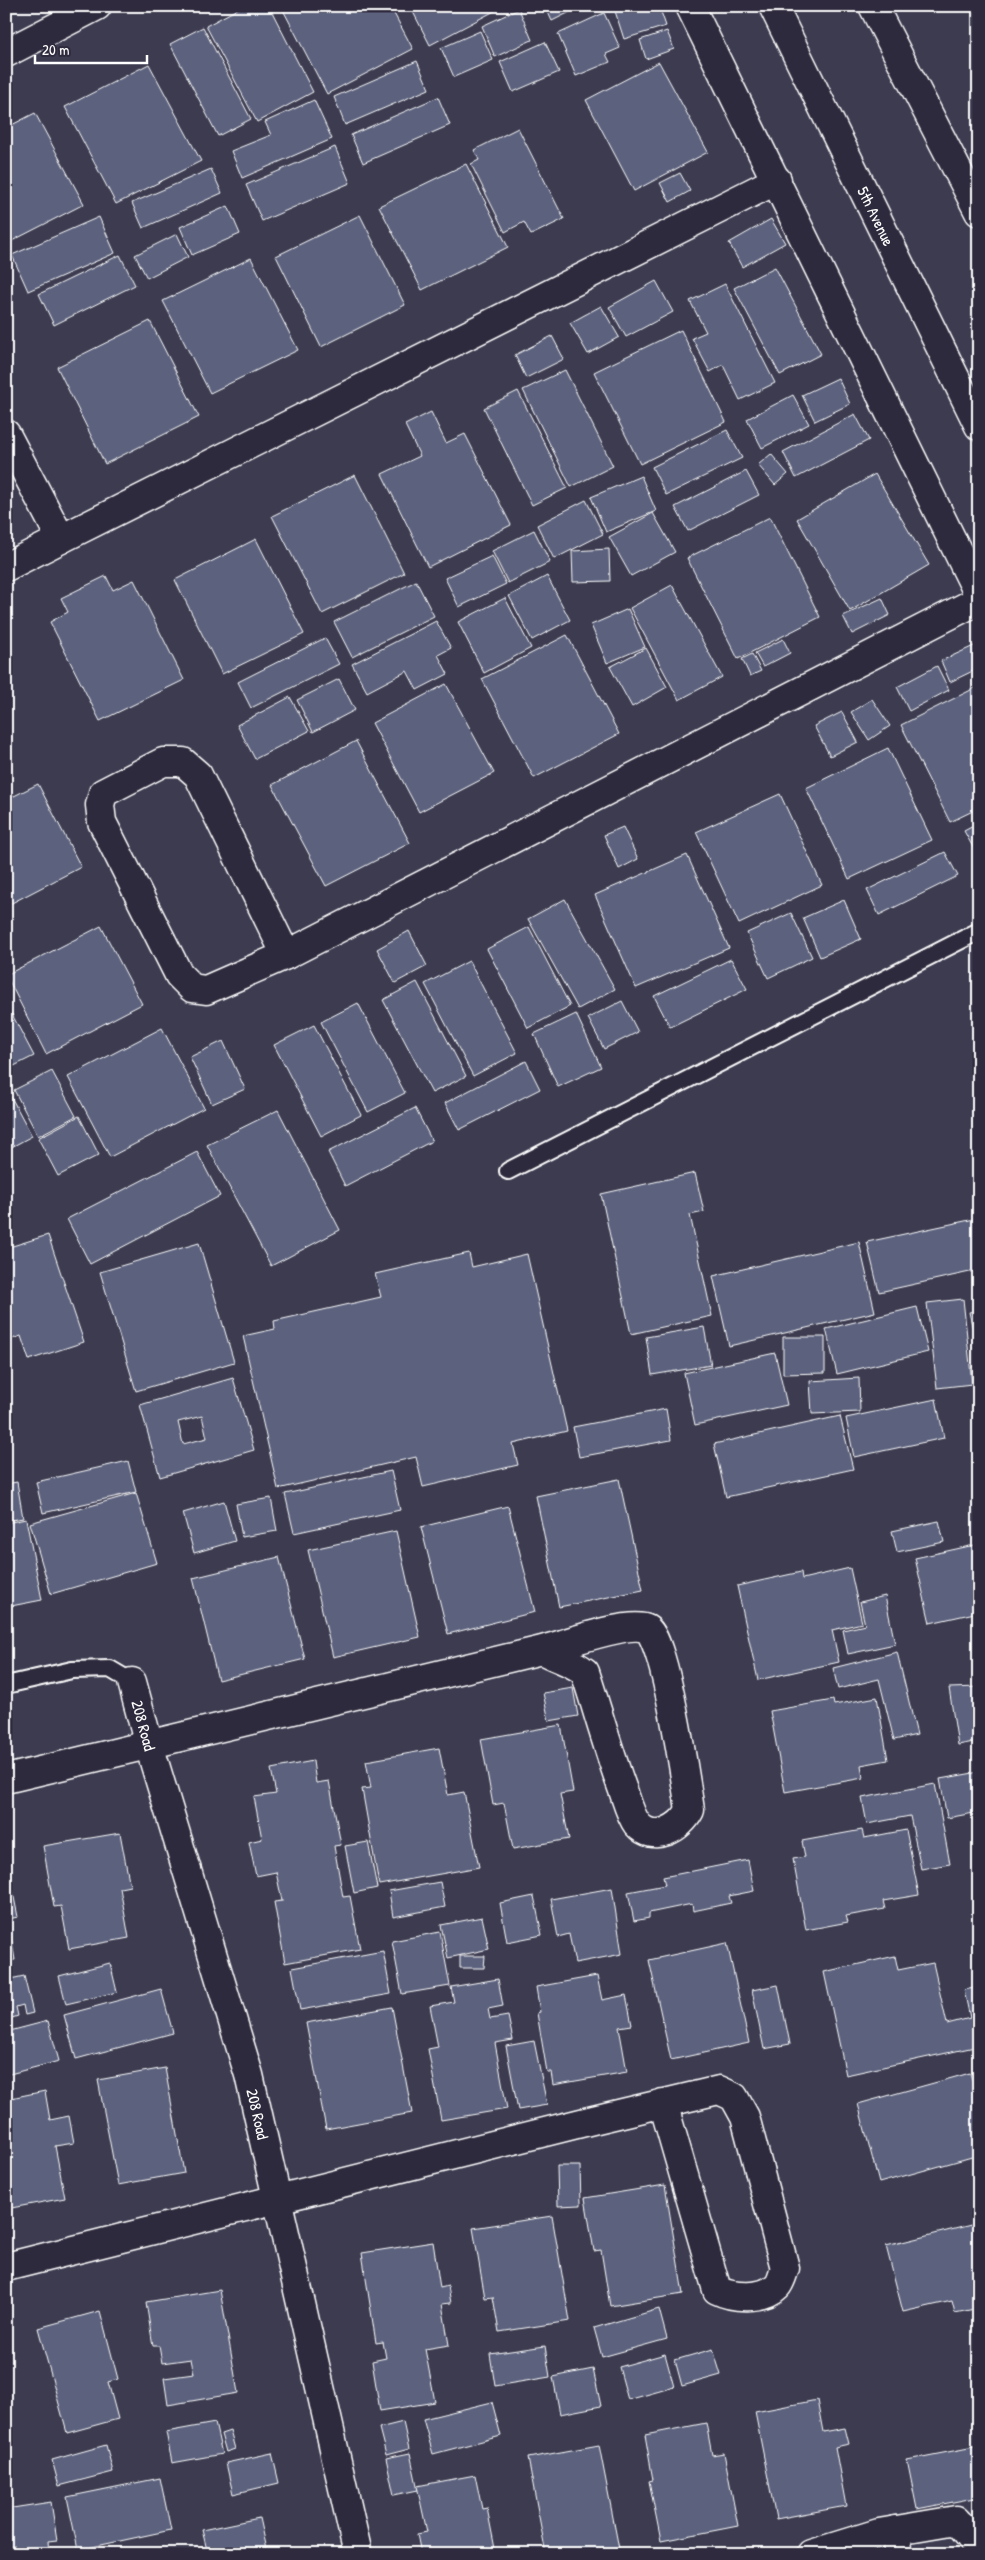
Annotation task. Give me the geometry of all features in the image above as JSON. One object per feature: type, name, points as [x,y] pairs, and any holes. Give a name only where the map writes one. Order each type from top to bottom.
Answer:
[{"type":"street","points":[[6,53],[97,6]]},
{"type":"street","points":[[690,6],[979,595]]},
{"type":"street","name":"5th Avenue","points":[[773,6],[979,426]]},
{"type":"street","points":[[873,6],[979,212]]},
{"type":"street","points":[[6,567],[777,180]]},
{"type":"street","points":[[6,434],[61,539]]},
{"type":"street","points":[[286,955],[198,775],[183,762],[163,762],[103,793],[100,805],[102,822],[179,975],[192,988],[206,990],[286,955],[979,600]]},
{"type":"street","points":[[6,1779],[542,1650],[621,1628],[640,1627],[647,1629],[651,1634],[664,1673],[690,1810],[679,1826],[660,1833],[651,1832],[636,1823],[620,1782],[585,1672],[574,1664],[560,1660],[542,1650]]},
{"type":"street","name":"208 Road","points":[[132,1682],[148,1745],[249,2075],[358,2554]]},
{"type":"street","points":[[6,2267],[663,2103],[719,2090],[734,2097],[741,2110],[785,2268],[778,2285],[765,2294],[730,2296],[717,2290],[663,2103]]},
{"type":"street","points":[[811,2554],[879,2533],[897,2542],[956,2520],[977,2547],[978,2554]]},
{"type":"lane","points":[[508,1171],[979,931]]},
{"type":"lane","points":[[6,1685],[72,1670],[110,1669],[132,1682]]},
{"type":"building","points":[[243,6],[269,6],[313,92],[257,122],[206,26]]},
{"type":"building","points":[[281,6],[390,6],[413,49],[327,94]]},
{"type":"building","points":[[410,6],[504,6],[430,45]]},
{"type":"building","points":[[545,6],[582,6],[552,21]]},
{"type":"building","points":[[620,6],[659,6],[666,26],[624,39],[614,8]]},
{"type":"building","points":[[519,9],[532,40],[495,57],[482,26]]},
{"type":"building","points":[[604,13],[620,48],[606,54],[610,62],[576,76],[558,34]]},
{"type":"building","points":[[203,27],[251,119],[218,136],[170,44]]},
{"type":"building","points":[[480,31],[493,60],[454,77],[441,48]]},
{"type":"building","points":[[667,31],[674,49],[646,59],[640,40]]},
{"type":"building","points":[[545,42],[559,72],[513,92],[500,62]]},
{"type":"building","points":[[417,61],[429,89],[345,125],[334,97]]},
{"type":"building","points":[[659,62],[708,152],[634,191],[586,100]]},
{"type":"building","points":[[149,64],[201,161],[116,204],[65,107]]},
{"type":"building","points":[[438,97],[450,125],[363,163],[351,135]]},
{"type":"building","points":[[314,100],[332,139],[242,178],[231,151],[271,135],[265,122]]},
{"type":"building","points":[[35,113],[84,204],[6,244],[6,128]]},
{"type":"building","points":[[518,128],[564,219],[531,235],[524,222],[505,232],[471,164],[479,160],[474,150]]},
{"type":"building","points":[[335,147],[350,183],[262,221],[246,185]]},
{"type":"building","points":[[466,164],[508,247],[422,290],[379,206]]},
{"type":"building","points":[[211,169],[222,193],[143,228],[132,203]]},
{"type":"building","points":[[680,173],[690,191],[670,202],[660,183]]},
{"type":"building","points":[[228,206],[240,234],[192,255],[180,227]]},
{"type":"building","points":[[360,215],[405,305],[321,347],[276,256]]},
{"type":"building","points":[[99,217],[115,253],[28,291],[12,255]]},
{"type":"building","points":[[771,219],[785,243],[742,267],[729,243]]},
{"type":"building","points":[[177,234],[188,257],[147,278],[135,255]]},
{"type":"building","points":[[120,255],[135,285],[54,325],[39,294]]},
{"type":"building","points":[[251,258],[298,350],[210,393],[163,301]]},
{"type":"building","points":[[775,267],[821,354],[780,375],[734,288]]},
{"type":"building","points":[[656,281],[673,312],[626,337],[609,307]]},
{"type":"building","points":[[725,284],[775,383],[740,400],[723,365],[710,372],[692,338],[706,332],[690,301]]},
{"type":"building","points":[[601,306],[619,337],[588,354],[570,323]]},
{"type":"building","points":[[150,321],[199,417],[105,464],[57,367]]},
{"type":"building","points":[[681,330],[726,422],[640,464],[594,372]]},
{"type":"building","points":[[552,336],[564,359],[526,378],[515,355]]},
{"type":"building","points":[[565,370],[613,466],[571,487],[523,390]]},
{"type":"building","points":[[838,378],[850,404],[815,421],[802,395]]},
{"type":"building","points":[[518,391],[567,488],[532,505],[484,408]]},
{"type":"building","points":[[793,395],[809,424],[762,448],[747,419]]},
{"type":"building","points":[[431,412],[446,443],[465,434],[511,525],[428,567],[382,474],[420,456],[405,425]]},
{"type":"building","points":[[855,414],[869,440],[796,478],[783,452]]},
{"type":"building","points":[[727,430],[742,458],[666,495],[652,467]]},
{"type":"building","points":[[771,454],[788,474],[775,485],[758,465]]},
{"type":"building","points":[[746,471],[759,495],[688,531],[675,507]]},
{"type":"building","points":[[875,474],[929,565],[850,611],[797,519]]},
{"type":"building","points":[[355,475],[404,573],[322,614],[272,516]]},
{"type":"building","points":[[641,476],[656,511],[606,532],[591,497]]},
{"type":"building","points":[[586,500],[603,534],[554,559],[537,525]]},
{"type":"building","points":[[653,513],[675,552],[631,576],[609,537]]},
{"type":"building","points":[[770,517],[820,617],[738,659],[687,558]]},
{"type":"building","points":[[534,530],[550,562],[508,583],[492,551]]},
{"type":"building","points":[[256,539],[304,634],[222,674],[175,580]]},
{"type":"building","points":[[609,549],[610,581],[573,582],[572,551]]},
{"type":"building","points":[[492,556],[506,584],[459,607],[445,578]]},
{"type":"building","points":[[106,576],[113,590],[134,580],[184,680],[100,721],[50,622],[68,612],[61,598]]},
{"type":"building","points":[[547,576],[570,620],[532,640],[509,596]]},
{"type":"building","points":[[416,581],[434,616],[352,657],[334,622]]},
{"type":"building","points":[[672,585],[722,677],[679,700],[630,608]]},
{"type":"building","points":[[505,598],[531,648],[484,673],[458,622]]},
{"type":"building","points":[[882,598],[890,615],[852,634],[843,616]]},
{"type":"building","points":[[628,609],[645,647],[607,663],[591,625]]},
{"type":"building","points":[[436,621],[451,648],[438,655],[448,674],[417,690],[407,671],[367,692],[352,664]]},
{"type":"building","points":[[567,635],[619,734],[534,778],[482,679]]},
{"type":"building","points":[[325,638],[339,664],[251,708],[238,682]]},
{"type":"building","points":[[783,639],[790,653],[763,667],[755,653]]},
{"type":"building","points":[[976,645],[979,651],[979,668],[950,682],[941,661]]},
{"type":"building","points":[[646,648],[667,687],[632,707],[610,667]]},
{"type":"building","points":[[752,654],[761,671],[750,676],[742,659]]},
{"type":"building","points":[[937,666],[949,690],[909,711],[897,687]]},
{"type":"building","points":[[339,679],[355,710],[313,732],[297,700]]},
{"type":"building","points":[[446,684],[494,773],[419,812],[372,723]]},
{"type":"building","points":[[979,686],[979,808],[950,822],[901,725]]},
{"type":"building","points":[[290,697],[309,731],[255,759],[237,725]]},
{"type":"building","points":[[872,699],[890,726],[869,740],[851,712]]},
{"type":"building","points":[[842,712],[858,742],[830,756],[814,726]]},
{"type":"building","points":[[356,741],[410,843],[326,886],[272,785]]},
{"type":"building","points":[[888,748],[932,840],[849,879],[806,788]]},
{"type":"building","points":[[38,784],[81,867],[6,906],[6,800]]},
{"type":"building","points":[[780,794],[822,885],[739,924],[696,832]]},
{"type":"building","points":[[979,823],[979,858],[964,831]]},
{"type":"building","points":[[623,827],[638,859],[619,869],[604,835]]},
{"type":"building","points":[[945,852],[958,876],[879,915],[867,890]]},
{"type":"building","points":[[687,855],[729,948],[636,988],[595,895]]},
{"type":"building","points":[[565,899],[615,989],[578,1009],[528,919]]},
{"type":"building","points":[[844,900],[861,939],[820,957],[803,918]]},
{"type":"building","points":[[791,913],[812,957],[768,978],[747,933]]},
{"type":"building","points":[[101,926],[142,1004],[46,1054],[6,975]]},
{"type":"building","points":[[529,927],[570,1006],[528,1028],[487,949]]},
{"type":"building","points":[[409,931],[427,966],[395,983],[377,949]]},
{"type":"building","points":[[731,959],[747,989],[670,1027],[654,996]]},
{"type":"building","points":[[469,961],[517,1053],[473,1076],[425,984]]},
{"type":"building","points":[[417,982],[466,1076],[432,1093],[383,1000]]},
{"type":"building","points":[[622,1001],[638,1032],[604,1049],[588,1018]]},
{"type":"building","points":[[6,1003],[34,1056],[6,1070]]},
{"type":"building","points":[[358,1003],[405,1093],[368,1112],[321,1022]]},
{"type":"building","points":[[576,1014],[601,1067],[558,1087],[534,1034]]},
{"type":"building","points":[[314,1025],[361,1115],[321,1136],[274,1045]]},
{"type":"building","points":[[162,1028],[204,1108],[110,1157],[68,1077]]},
{"type":"building","points":[[223,1041],[245,1089],[212,1104],[190,1057]]},
{"type":"building","points":[[526,1061],[540,1089],[459,1130],[445,1103]]},
{"type":"building","points":[[52,1071],[76,1116],[38,1136],[14,1090]]},
{"type":"building","points":[[10,1095],[32,1136],[6,1150],[6,1098]]},
{"type":"building","points":[[415,1108],[432,1141],[345,1186],[328,1152]]},
{"type":"building","points":[[278,1110],[340,1230],[271,1266],[207,1145]]},
{"type":"building","points":[[79,1116],[99,1155],[58,1176],[38,1138]]},
{"type":"building","points":[[197,1152],[220,1196],[90,1264],[67,1219]]},
{"type":"building","points":[[695,1173],[704,1212],[690,1215],[712,1316],[631,1334],[601,1194]]},
{"type":"building","points":[[979,1218],[979,1270],[879,1292],[867,1242]]},
{"type":"building","points":[[48,1235],[84,1342],[29,1360],[21,1336],[6,1341],[6,1248]]},
{"type":"building","points":[[859,1242],[875,1312],[729,1346],[713,1276]]},
{"type":"building","points":[[199,1243],[234,1362],[136,1391],[100,1272]]},
{"type":"building","points":[[469,1253],[472,1267],[527,1254],[567,1431],[513,1444],[518,1465],[423,1487],[416,1457],[278,1489],[243,1336],[275,1329],[274,1321],[381,1297],[375,1274]]},
{"type":"building","points":[[963,1299],[972,1384],[937,1388],[927,1303]]},
{"type":"building","points":[[917,1307],[928,1352],[837,1374],[826,1329]]},
{"type":"building","points":[[979,1310],[979,1356],[969,1312]]},
{"type":"building","points":[[704,1327],[711,1365],[652,1375],[646,1337]]},
{"type":"building","points":[[783,1337],[825,1337],[825,1373],[783,1374]]},
{"type":"building","points":[[775,1353],[787,1405],[695,1425],[684,1373]]},
{"type":"building","points":[[233,1378],[254,1450],[160,1477],[140,1405]],"holes":[[[202,1416],[207,1438],[183,1444],[178,1422]]]},
{"type":"building","points":[[859,1378],[860,1412],[812,1414],[810,1381]]},
{"type":"building","points":[[936,1399],[944,1438],[854,1457],[846,1418]]},
{"type":"building","points":[[666,1409],[671,1440],[579,1457],[573,1427]]},
{"type":"building","points":[[840,1416],[853,1469],[726,1497],[714,1444]]},
{"type":"building","points":[[128,1461],[136,1492],[43,1513],[36,1482]]},
{"type":"building","points":[[391,1471],[400,1510],[294,1533],[285,1494]]},
{"type":"building","points":[[619,1479],[643,1590],[559,1607],[536,1496]]},
{"type":"building","points":[[17,1482],[23,1518],[6,1521],[6,1484]]},
{"type":"building","points":[[136,1493],[157,1563],[51,1594],[30,1523]]},
{"type":"building","points":[[271,1498],[277,1531],[242,1537],[236,1504]]},
{"type":"building","points":[[224,1501],[235,1541],[194,1553],[183,1513]]},
{"type":"building","points":[[508,1506],[535,1612],[448,1634],[421,1527]]},
{"type":"building","points":[[26,1519],[42,1600],[6,1607],[6,1523]]},
{"type":"building","points":[[939,1521],[944,1542],[897,1552],[892,1531]]},
{"type":"building","points":[[396,1531],[420,1637],[333,1657],[308,1550]]},
{"type":"building","points":[[979,1544],[979,1612],[930,1623],[915,1558]]},
{"type":"building","points":[[279,1557],[305,1659],[218,1680],[193,1578]]},
{"type":"building","points":[[850,1568],[862,1623],[832,1630],[839,1662],[758,1680],[737,1586],[801,1572],[802,1579]]},
{"type":"building","points":[[885,1596],[895,1644],[848,1654],[843,1630],[865,1625],[860,1602]]},
{"type":"building","points":[[897,1652],[917,1735],[894,1740],[879,1679],[838,1689],[833,1668]]},
{"type":"building","points":[[979,1687],[979,1741],[958,1745],[949,1688]]},
{"type":"building","points":[[573,1688],[578,1716],[549,1721],[543,1693]]},
{"type":"building","points":[[877,1697],[888,1760],[861,1765],[863,1778],[785,1792],[770,1711],[833,1700],[834,1705]]},
{"type":"building","points":[[561,1725],[573,1792],[560,1794],[569,1839],[513,1849],[504,1803],[493,1805],[481,1739]]},
{"type":"building","points":[[439,1748],[448,1795],[464,1792],[479,1867],[379,1885],[362,1789],[371,1788],[366,1761]]},
{"type":"building","points":[[313,1761],[316,1783],[329,1781],[341,1845],[334,1846],[343,1897],[350,1896],[360,1949],[285,1963],[274,1902],[282,1901],[276,1872],[256,1876],[249,1842],[262,1839],[254,1797],[276,1794],[271,1769]]},
{"type":"building","points":[[979,1772],[979,1812],[947,1818],[940,1779]]},
{"type":"building","points":[[935,1784],[950,1864],[921,1869],[910,1816],[867,1824],[862,1798]]},
{"type":"building","points":[[979,1814],[979,1843],[973,1815]]},
{"type":"building","points":[[862,1830],[864,1838],[906,1830],[919,1895],[883,1901],[885,1909],[846,1916],[848,1922],[806,1930],[793,1859],[805,1857],[802,1841]]},
{"type":"building","points":[[120,1833],[130,1886],[120,1888],[129,1938],[69,1949],[61,1906],[54,1907],[43,1846]]},
{"type":"building","points":[[368,1842],[377,1888],[354,1893],[345,1846]]},
{"type":"building","points":[[6,1858],[18,1917],[8,1919],[15,1960],[6,1961]]},
{"type":"building","points":[[748,1860],[754,1891],[729,1896],[731,1903],[693,1911],[692,1904],[649,1913],[649,1918],[634,1921],[628,1892],[665,1885],[663,1877]]},
{"type":"building","points":[[440,1882],[445,1907],[393,1917],[389,1891]]},
{"type":"building","points":[[612,1888],[622,1954],[575,1963],[569,1934],[558,1937],[551,1899]]},
{"type":"building","points":[[534,1896],[542,1935],[507,1942],[500,1903]]},
{"type":"building","points":[[482,1917],[489,1949],[448,1958],[441,1925]]},
{"type":"building","points":[[440,1932],[450,1986],[402,1994],[392,1941]]},
{"type":"building","points":[[727,1943],[749,2043],[671,2060],[649,1960]]},
{"type":"building","points":[[383,1951],[391,1994],[300,2010],[292,1968]]},
{"type":"building","points":[[460,1956],[485,1956],[484,1968],[460,1968]]},
{"type":"building","points":[[895,1956],[898,1970],[933,1963],[947,2024],[970,2018],[964,1990],[979,1987],[979,2046],[846,2075],[824,1972]]},
{"type":"building","points":[[110,1963],[117,1992],[66,2004],[59,1976]]},
{"type":"building","points":[[24,1976],[33,2013],[25,2015],[23,2005],[16,2007],[18,2016],[6,2020],[6,1980]]},
{"type":"building","points":[[597,1976],[602,2000],[626,1995],[632,2025],[619,2027],[627,2072],[553,2085],[551,2072],[547,2072],[537,2013],[540,2012],[536,1987]]},
{"type":"building","points":[[498,1979],[503,2006],[488,2009],[490,2019],[508,2016],[513,2040],[495,2043],[507,2109],[441,2120],[428,2049],[438,2047],[430,2006],[454,2002],[451,1987]]},
{"type":"building","points":[[778,1985],[790,2044],[764,2049],[752,1990]]},
{"type":"building","points":[[161,1989],[173,2033],[76,2059],[64,2015]]},
{"type":"building","points":[[392,2007],[412,2113],[326,2129],[306,2023]]},
{"type":"building","points":[[48,2021],[59,2061],[6,2075],[6,2032]]},
{"type":"building","points":[[534,2041],[547,2105],[518,2110],[506,2046]]},
{"type":"building","points":[[165,2068],[184,2173],[118,2185],[98,2080]]},
{"type":"building","points":[[970,2073],[979,2103],[979,2155],[879,2183],[858,2104]]},
{"type":"building","points":[[45,2091],[50,2120],[69,2116],[74,2143],[55,2146],[65,2198],[6,2209],[6,2099]]},
{"type":"building","points":[[557,2166],[580,2166],[581,2205],[558,2206]]},
{"type":"building","points":[[665,2185],[683,2294],[610,2306],[601,2250],[594,2251],[585,2198]]},
{"type":"building","points":[[552,2216],[570,2321],[499,2332],[493,2297],[485,2298],[473,2228]]},
{"type":"building","points":[[979,2223],[979,2308],[955,2313],[952,2301],[903,2312],[886,2246]]},
{"type":"building","points":[[433,2242],[440,2288],[448,2286],[451,2303],[442,2304],[449,2345],[425,2349],[435,2402],[380,2411],[372,2361],[386,2358],[383,2342],[376,2343],[362,2253]]},
{"type":"building","points":[[220,2290],[238,2393],[168,2405],[164,2378],[194,2374],[191,2359],[162,2363],[159,2346],[153,2346],[146,2302]]},
{"type":"building","points":[[659,2309],[667,2339],[602,2357],[594,2328]]},
{"type":"building","points":[[100,2311],[118,2379],[108,2382],[118,2419],[67,2433],[38,2328]]},
{"type":"building","points":[[545,2346],[550,2377],[495,2386],[490,2354]]},
{"type":"building","points":[[713,2349],[721,2375],[682,2386],[675,2360]]},
{"type":"building","points":[[665,2354],[674,2387],[628,2400],[619,2367]]},
{"type":"building","points":[[593,2369],[601,2406],[560,2414],[553,2377]]},
{"type":"building","points":[[817,2400],[823,2432],[845,2428],[849,2444],[835,2447],[846,2506],[776,2519],[755,2412]]},
{"type":"building","points":[[492,2402],[501,2436],[433,2454],[423,2419]]},
{"type":"building","points":[[403,2422],[409,2449],[386,2455],[379,2428]]},
{"type":"building","points":[[215,2423],[222,2454],[172,2463],[166,2432]]},
{"type":"building","points":[[706,2423],[712,2455],[724,2453],[738,2526],[661,2541],[649,2481],[653,2480],[645,2435]]},
{"type":"building","points":[[230,2431],[235,2449],[226,2452],[221,2434]]},
{"type":"building","points":[[106,2445],[113,2472],[59,2486],[52,2460]]},
{"type":"building","points":[[599,2445],[620,2554],[546,2554],[528,2458]]},
{"type":"building","points":[[979,2446],[979,2497],[917,2509],[907,2460]]},
{"type":"building","points":[[272,2453],[279,2483],[233,2494],[226,2463]]},
{"type":"building","points":[[410,2453],[418,2490],[394,2495],[386,2458]]},
{"type":"building","points":[[475,2475],[482,2509],[487,2508],[496,2554],[421,2554],[417,2534],[427,2532],[417,2486]]},
{"type":"building","points":[[160,2478],[171,2530],[78,2550],[67,2497]]},
{"type":"building","points":[[51,2502],[57,2540],[48,2541],[49,2554],[16,2554],[15,2546],[6,2548],[6,2509]]},
{"type":"building","points":[[259,2518],[267,2554],[208,2554],[202,2530]]}]
